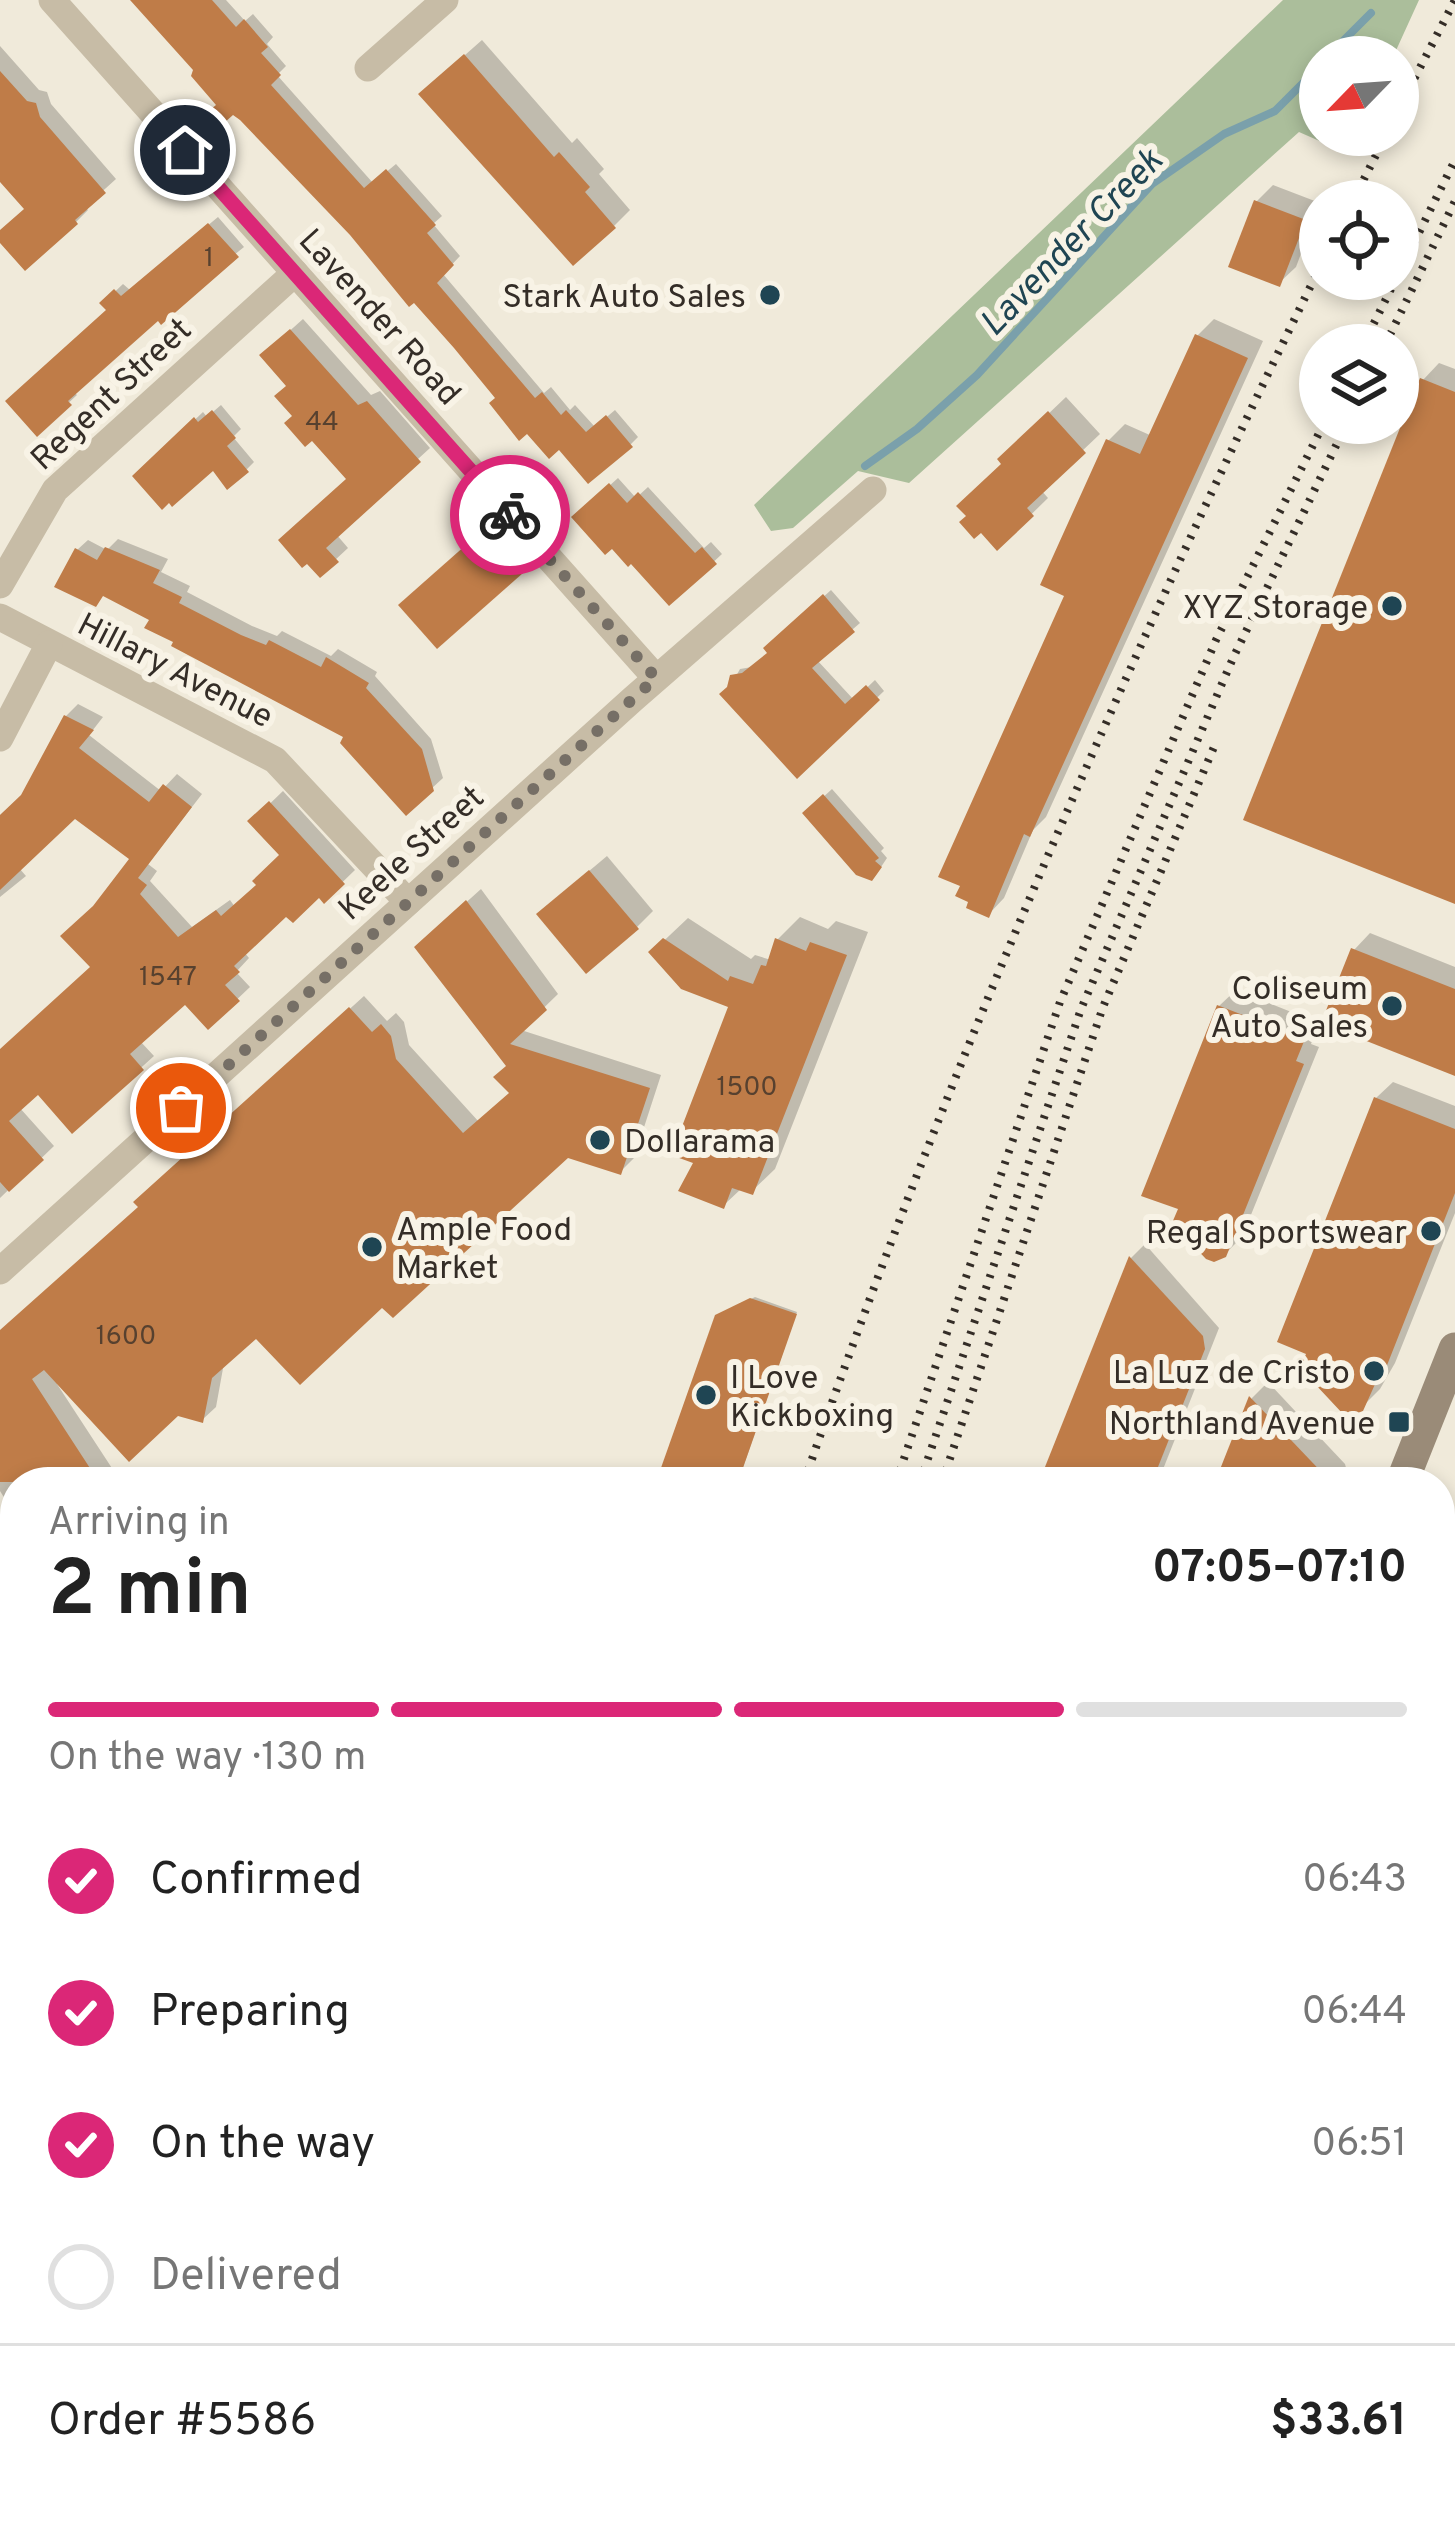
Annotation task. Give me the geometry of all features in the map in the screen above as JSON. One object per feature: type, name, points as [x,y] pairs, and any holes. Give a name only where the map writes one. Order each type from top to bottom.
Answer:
[{"type":"main road","points":[[1408,1467],[1455,1348]]},
{"type":"street","name":"Lavender Road","points":[[52,0],[656,678]]},
{"type":"street","points":[[368,68],[445,0]]},
{"type":"street","name":"Regent Street","points":[[0,585],[55,490],[295,274]]},
{"type":"street","name":"Keele Street","points":[[0,1271],[656,678],[873,490]]},
{"type":"street","name":"Hillary Avenue","points":[[0,617],[275,760],[408,902]]},
{"type":"street","points":[[0,738],[49,644]]},
{"type":"green space","points":[[1283,0],[1419,0],[1403,36],[1299,36],[1299,132],[909,483],[858,471],[793,528],[771,531],[754,505]]},
{"type":"building","points":[[130,0],[212,0],[236,27],[244,19],[268,47],[261,53],[281,75],[271,85],[364,188],[386,169],[436,225],[427,233],[454,265],[437,283],[535,398],[542,392],[561,415],[566,410],[586,432],[606,415],[633,447],[588,484],[559,450],[549,459],[527,434],[519,441],[489,403],[495,398],[454,348],[414,303],[409,307],[350,235],[240,120],[233,115],[224,123],[211,109],[216,105],[191,76],[193,70]]},
{"type":"building","points":[[464,54],[554,157],[559,152],[590,187],[585,192],[616,228],[573,266],[418,94]]},
{"type":"building","points":[[0,71],[27,101],[36,103],[40,117],[106,193],[25,271],[0,243],[0,230],[24,209],[0,182]]},
{"type":"building","points":[[1254,200],[1299,217],[1299,238],[1280,287],[1228,267]]},
{"type":"building","points":[[208,223],[239,257],[68,401],[72,405],[37,437],[5,401],[106,310],[99,303],[114,289],[121,296]]},
{"type":"building","points":[[290,329],[358,405],[367,401],[421,462],[326,548],[339,562],[320,578],[307,564],[302,568],[278,540],[346,479],[312,441],[305,447],[284,423],[292,416],[274,396],[286,386],[259,355]]},
{"type":"building","points":[[1195,334],[1248,358],[989,918],[966,908],[968,902],[955,896],[960,886],[938,877],[1064,596],[1040,585],[1106,439],[1140,454]]},
{"type":"building","name":"XYZ Storage","points":[[1419,380],[1455,392],[1455,904],[1243,820],[1394,444],[1419,444]]},
{"type":"building","points":[[212,410],[236,438],[227,446],[249,472],[227,490],[213,471],[172,507],[169,503],[162,510],[132,476],[194,417],[198,422]]},
{"type":"building","points":[[1048,411],[1086,453],[1027,508],[1034,516],[997,551],[981,533],[974,539],[959,522],[966,516],[956,506]]},
{"type":"building","points":[[609,483],[627,503],[638,492],[695,553],[702,547],[717,564],[669,606],[631,564],[628,567],[612,549],[605,555],[571,517]]},
{"type":"building","points":[[484,529],[523,573],[437,649],[398,605]]},
{"type":"building","points":[[105,547],[160,570],[153,583],[182,597],[179,603],[241,635],[266,645],[269,640],[321,667],[326,657],[369,683],[366,688],[422,749],[434,791],[406,816],[340,743],[343,737],[171,646],[173,642],[144,628],[149,620],[103,596],[96,607],[54,587],[75,548],[97,560]]},
{"type":"building","points":[[823,594],[855,632],[812,668],[845,704],[866,685],[880,700],[797,779],[719,694],[730,675],[742,673],[767,653],[763,648]]},
{"type":"building","points":[[64,715],[94,730],[79,748],[149,802],[163,784],[192,807],[138,878],[147,885],[140,894],[178,937],[216,910],[221,916],[256,885],[252,881],[279,855],[247,821],[269,801],[345,884],[324,904],[319,898],[293,923],[286,917],[234,966],[240,972],[225,985],[240,1001],[208,1030],[185,1005],[130,1054],[144,1070],[72,1134],[38,1095],[9,1121],[44,1160],[9,1192],[0,1182],[0,1049],[90,967],[60,936],[93,906],[129,859],[75,819],[0,890],[0,815],[21,795]]},
{"type":"building","points":[[823,794],[879,858],[875,861],[882,867],[872,881],[856,875],[802,813]]},
{"type":"building","points":[[589,870],[639,929],[586,974],[536,914]]},
{"type":"building","points":[[466,900],[547,1010],[510,1044],[650,1088],[621,1175],[568,1158],[393,1318],[382,1308],[300,1385],[256,1339],[212,1378],[203,1423],[178,1416],[129,1462],[44,1370],[32,1379],[89,1467],[0,1467],[0,1330],[138,1207],[133,1202],[349,1007],[372,1032],[381,1024],[391,1036],[396,1059],[463,1133],[509,1093],[493,1077],[506,1066],[414,947]]},
{"type":"building","points":[[663,938],[728,981],[730,976],[753,984],[761,965],[766,966],[775,938],[806,951],[810,942],[847,955],[753,1195],[732,1188],[724,1209],[678,1191],[693,1163],[671,1155],[728,1007],[681,989],[648,952]]},
{"type":"building","name":"Coliseum Auto Sales","points":[[1351,948],[1455,989],[1455,1076],[1321,1023]]},
{"type":"building","points":[[1217,1005],[1305,1039],[1296,1061],[1304,1064],[1226,1257],[1214,1262],[1172,1223],[1178,1209],[1141,1196]]},
{"type":"building","points":[[1374,1097],[1455,1129],[1455,1193],[1380,1383],[1376,1382],[1363,1411],[1349,1416],[1300,1368],[1306,1354],[1277,1342]]},
{"type":"building","points":[[1129,1256],[1203,1336],[1205,1349],[1158,1467],[1045,1467]]},
{"type":"building","points":[[750,1298],[797,1314],[743,1467],[661,1467],[715,1315]]},
{"type":"building","points":[[1249,1396],[1317,1467],[1221,1467]]},
{"type":"waterway","name":"Lavender Creek","points":[[1348,36],[1371,13]]},
{"type":"waterway","name":"Lavender Creek","points":[[865,466],[917,429],[977,375],[1152,184],[1224,134],[1275,111],[1299,87]]},
{"type":"railway","points":[[1419,69],[1455,0]]},
{"type":"railway","points":[[1364,180],[1376,156]]},
{"type":"railway","points":[[1419,233],[1455,160]]},
{"type":"railway","points":[[1395,324],[1455,201]]},
{"type":"railway","points":[[809,1467],[918,1172],[1043,867],[1178,565],[1304,300]]},
{"type":"railway","points":[[1374,324],[1386,300]]},
{"type":"railway","points":[[901,1467],[1060,1002],[1216,640],[1314,444]]},
{"type":"railway","points":[[925,1467],[1081,1009],[1234,656],[1337,444]]},
{"type":"railway","points":[[947,1467],[1103,1007],[1217,740]]},
{"type":"way so far","points":[[181,1108],[656,678],[510,515]]},
{"type":"place","name":"Stark Auto Sales","points":[[770,295]]},
{"type":"place","name":"XYZ Storage","points":[[1392,606]]},
{"type":"place","name":"Coliseum Auto Sales","points":[[1392,1006]]},
{"type":"place","name":"Dollarama","points":[[600,1140]]},
{"type":"place","name":"Regal Sportswear","points":[[1431,1231]]},
{"type":"place","name":"Ample Food Market","points":[[372,1247]]},
{"type":"place","name":"La Luz de Cristo","points":[[1374,1371]]},
{"type":"place","name":"I Love Kickboxing","points":[[706,1395]]},
{"type":"place","name":"Northland Avenue","points":[[1399,1422]]},
{"type":"route","points":[[185,150],[510,515]]}]
